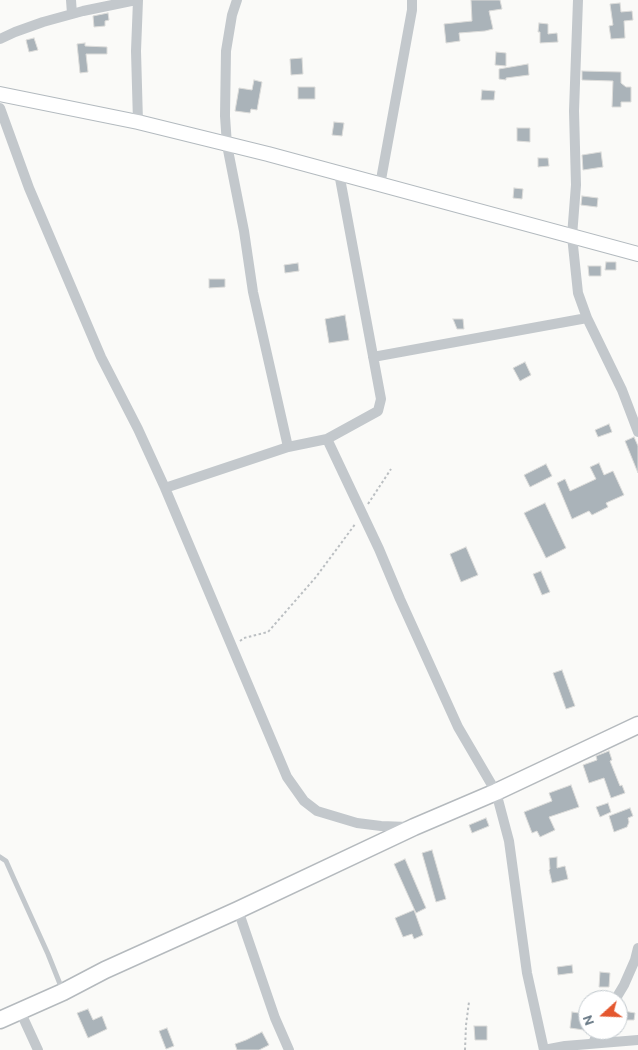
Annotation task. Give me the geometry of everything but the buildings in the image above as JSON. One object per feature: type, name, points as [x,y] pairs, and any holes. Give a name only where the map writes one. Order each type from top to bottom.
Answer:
[{"type":"main road","points":[[0,1020],[638,725]]},
{"type":"street","points":[[71,0],[72,14]]},
{"type":"street","points":[[0,39],[15,32],[72,14],[137,0],[138,122]]},
{"type":"street","points":[[237,0],[232,15],[226,51],[227,145],[244,231],[253,292],[288,447]]},
{"type":"street","points":[[380,185],[412,10],[412,0]]},
{"type":"street","points":[[578,0],[574,111],[576,185],[572,236],[578,293],[587,318],[622,390],[638,432]]},
{"type":"street","points":[[0,94],[138,122],[338,173],[638,254]]},
{"type":"street","points":[[0,108],[29,188],[101,357],[138,429],[165,488],[287,777],[304,801],[317,810],[357,823],[414,827]]},
{"type":"street","points":[[165,488],[288,447],[326,439],[378,411],[380,399],[373,357],[338,173]]},
{"type":"street","points":[[373,357],[587,318]]},
{"type":"street","points":[[326,439],[363,513],[458,727],[496,792],[510,840],[527,973],[544,1050],[565,1046],[638,1040]]},
{"type":"street","points":[[238,910],[275,1018],[289,1050]]},
{"type":"street","points":[[621,990],[635,960],[638,948]]},
{"type":"street","points":[[20,1011],[38,1050]]},
{"type":"lane","points":[[0,857],[6,861],[63,992]]},
{"type":"path","points":[[233,648],[244,638],[268,632],[316,577],[363,513],[391,469]]},
{"type":"path","points":[[465,1050],[469,1002]]}]
